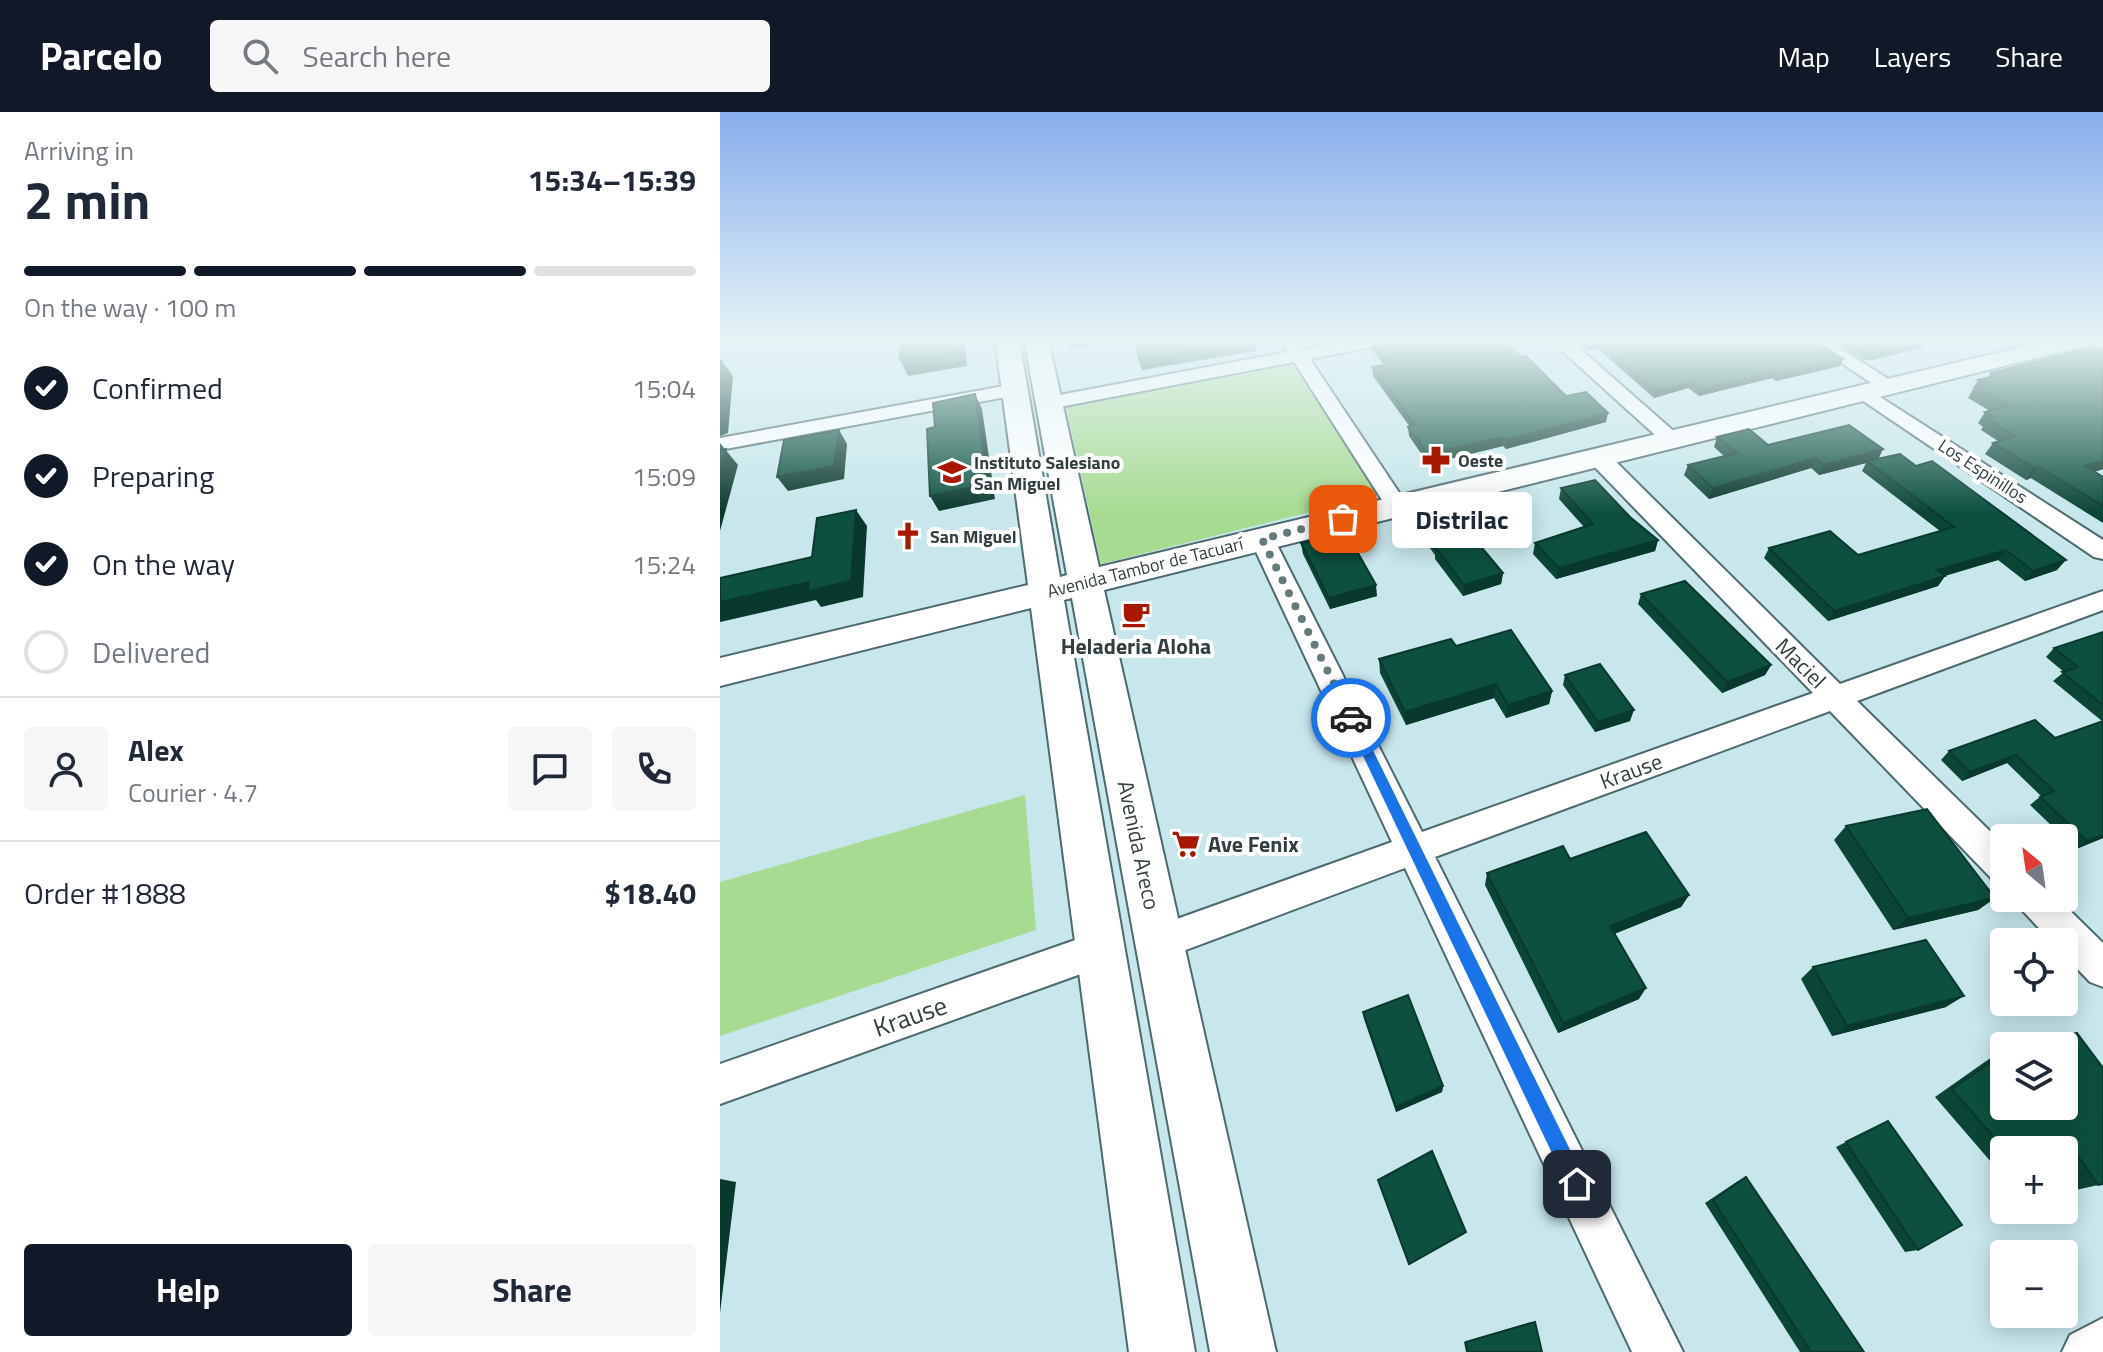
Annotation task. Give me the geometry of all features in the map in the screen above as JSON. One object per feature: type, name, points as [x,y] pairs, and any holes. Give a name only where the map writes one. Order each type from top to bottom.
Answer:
[{"type":"main road","name":"Avenida Areco","points":[[1032,397],[1066,586],[1159,942],[1243,1352]]},
{"type":"main road","name":"Avenida Tambor de Tacuarí","points":[[720,672],[1844,397]]},
{"type":"main road","name":"Avenida Areco","points":[[1066,586],[1101,949],[1162,1352]]},
{"type":"street","points":[[720,444],[1032,397]]},
{"type":"street","points":[[1326,397],[1397,506]]},
{"type":"street","points":[[1623,397],[1671,439]]},
{"type":"street","name":"Los Espinillos","points":[[1887,397],[2103,551]]},
{"type":"street","name":"Maciel","points":[[1598,457],[1990,854]]},
{"type":"street","points":[[1262,539],[1416,849],[1658,1352]]},
{"type":"street","name":"Krause","points":[[1159,942],[2103,600]]},
{"type":"street","points":[[2047,912],[2103,969]]},
{"type":"street","name":"Krause","points":[[720,1084],[1101,949]]},
{"type":"street","points":[[2087,1352],[2103,1342]]},
{"type":"green space","points":[[1121,397],[1313,397],[1378,495],[1101,564],[1066,407]]},
{"type":"green space","points":[[1025,795],[1036,930],[720,1036],[720,882]]},
{"type":"building","points":[[975,397],[988,484],[930,496],[927,429],[935,427],[933,403]]},
{"type":"building","points":[[1394,397],[1591,397],[1608,413],[1506,440],[1504,437],[1445,450],[1441,446],[1429,455],[1408,427],[1415,425]]},
{"type":"building","points":[[1992,397],[2103,397],[2103,461],[2085,466],[2103,477],[2103,506],[1993,443],[2016,436],[1988,419],[1994,417],[1985,412],[2008,406]]},
{"type":"building","points":[[1849,425],[1883,449],[1824,465],[1816,458],[1713,488],[1688,465],[1737,453],[1717,437],[1749,429],[1768,445]]},
{"type":"building","points":[[839,430],[834,466],[777,477],[784,440]]},
{"type":"building","points":[[726,449],[720,468],[720,450]]},
{"type":"building","points":[[1900,454],[1916,466],[1932,461],[2066,560],[2033,571],[2006,550],[1937,570],[1945,576],[1834,611],[1769,548],[1830,531],[1858,555],[1954,527],[1867,461]]},
{"type":"building","points":[[1595,480],[1630,517],[1658,540],[1559,568],[1535,543],[1593,524],[1561,488]]},
{"type":"building","points":[[1447,506],[1503,573],[1464,585],[1414,515]]},
{"type":"building","points":[[856,510],[851,581],[808,591],[809,582],[720,602],[720,578],[812,557],[817,518]]},
{"type":"building","points":[[1346,532],[1376,585],[1329,598],[1301,543]]},
{"type":"building","points":[[1685,581],[1771,665],[1727,682],[1641,594]]},
{"type":"building","points":[[1511,630],[1552,691],[1508,705],[1496,684],[1405,712],[1379,659],[1451,639],[1456,646]]},
{"type":"building","points":[[2103,632],[2103,705],[2062,672],[2078,667],[2054,648]]},
{"type":"building","points":[[1600,664],[1634,710],[1598,722],[1565,675]]},
{"type":"building","points":[[2035,720],[2055,738],[2103,721],[2103,835],[2087,841],[2078,833],[2078,824],[2069,824],[2040,797],[2054,791],[2016,755],[1970,772],[1949,751]]},
{"type":"building","points":[[1927,809],[1990,891],[1990,899],[1908,918],[1846,826]]},
{"type":"building","points":[[1646,832],[1689,895],[1610,926],[1646,988],[1563,1023],[1487,873],[1563,846],[1570,859]]},
{"type":"building","points":[[1926,940],[1964,996],[1847,1026],[1813,967]]},
{"type":"building","points":[[1408,995],[1443,1086],[1396,1107],[1363,1012]]},
{"type":"building","points":[[2078,1034],[2103,1068],[2103,1184],[2098,1185],[2078,1156],[2078,1136],[1993,1136],[1952,1089],[1990,1063],[1990,1120],[2078,1120]]},
{"type":"building","points":[[1888,1121],[1962,1225],[1918,1250],[1846,1142]]},
{"type":"building","points":[[1432,1151],[1466,1232],[1409,1264],[1378,1180]]},
{"type":"building","points":[[1746,1177],[1864,1352],[1811,1352],[1713,1200]]},
{"type":"building","points":[[1535,1322],[1542,1352],[1468,1352],[1466,1342]]},
{"type":"way so far","points":[[1343,519],[1262,539],[1351,718]]},
{"type":"place","name":"Oeste","points":[[1436,460]]},
{"type":"place","name":"Instituto Salesiano San Miguel","points":[[952,472]]},
{"type":"place","name":"Distrilac","points":[[1343,519]]},
{"type":"place","name":"San Miguel","points":[[908,536]]},
{"type":"place","name":"Heladeria Aloha","points":[[1136,614]]},
{"type":"place","name":"Ave Fenix","points":[[1186,844]]},
{"type":"route","points":[[1351,718],[1577,1184]]}]
